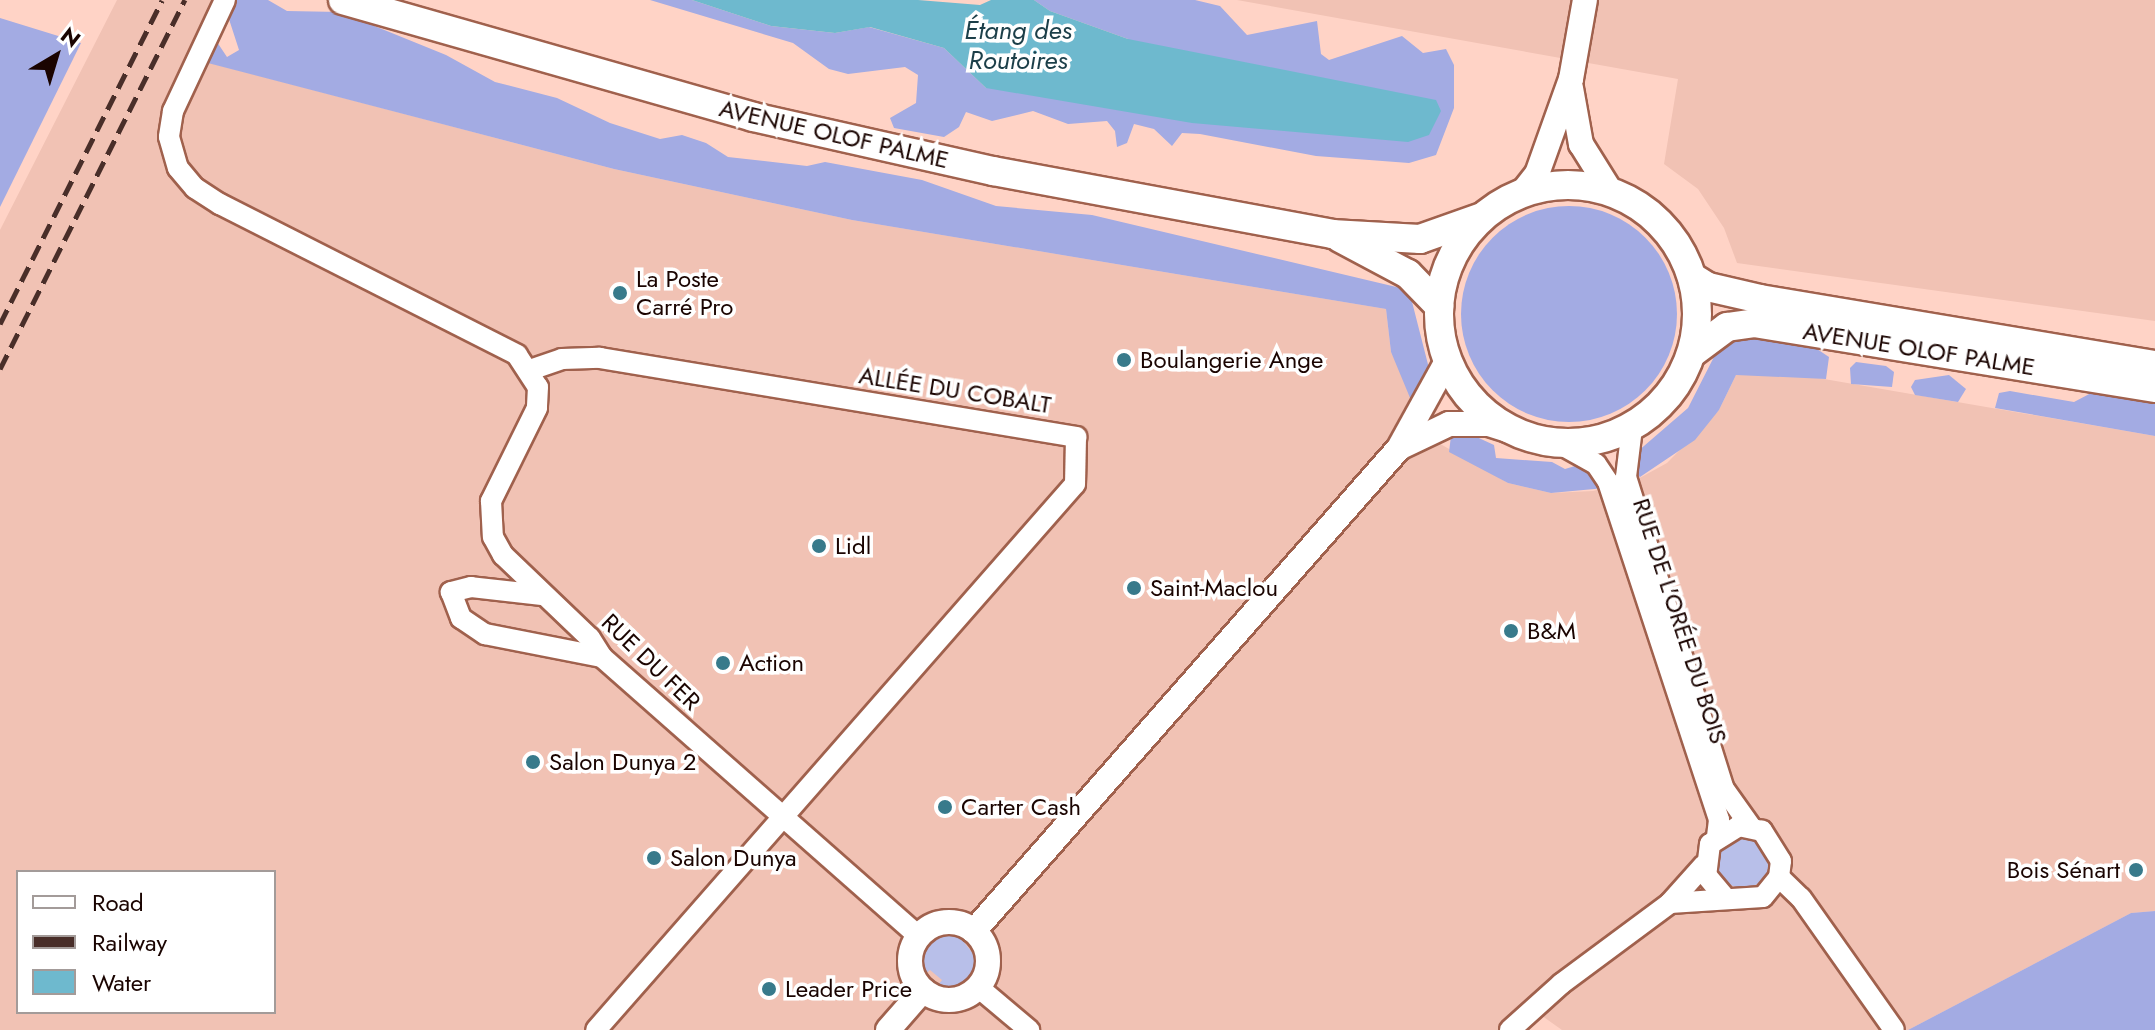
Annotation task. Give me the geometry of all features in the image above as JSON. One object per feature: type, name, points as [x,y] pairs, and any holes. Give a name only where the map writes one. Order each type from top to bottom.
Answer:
[{"type":"main road","name":"AVENUE OLOF PALME","points":[[343,0],[825,135],[1332,234],[1420,239],[1482,217]]},
{"type":"main road","points":[[1566,185],[1611,192],[1662,225],[1692,277],[1698,315],[1692,353],[1675,388],[1632,428],[1597,440],[1560,444],[1517,433],[1475,404],[1447,361],[1439,306],[1452,257],[1482,217],[1522,193],[1566,185]]},
{"type":"main road","name":"AVENUE OLOF PALME","points":[[1332,234],[1408,274],[1439,306]]},
{"type":"main road","name":"AVENUE OLOF PALME","points":[[1692,277],[1708,287],[1760,299],[2155,365]]},
{"type":"main road","name":"AVENUE OLOF PALME","points":[[1692,353],[1727,327],[1754,323],[2155,388]]},
{"type":"street","points":[[225,0],[173,111],[169,137],[178,168],[195,188],[220,204],[497,343],[530,370]]},
{"type":"street","points":[[1522,193],[1537,174],[1571,79],[1585,0]]},
{"type":"street","points":[[1571,79],[1581,144],[1611,192]]},
{"type":"street","name":"ALLÉE DU COBALT","points":[[530,370],[562,359],[600,358],[1076,437],[1075,484],[783,819]]},
{"type":"street","points":[[974,931],[1399,448],[1447,361]]},
{"type":"street","name":"RUE DU FER","points":[[530,370],[538,387],[537,408],[491,501],[490,518],[503,555],[590,638],[602,657],[919,936]]},
{"type":"street","points":[[1399,448],[1449,424],[1489,424],[1517,433]]},
{"type":"street","name":"RUE DE L'ORÉE DU BOIS","points":[[1632,428],[1626,477],[1724,789],[1751,827]]},
{"type":"street","name":"RUE DE L'ORÉE DU BOIS","points":[[1560,444],[1596,464],[1608,482],[1719,820],[1717,836]]},
{"type":"street","points":[[542,595],[471,587],[451,592],[461,618],[485,634],[602,657]]},
{"type":"street","points":[[596,1030],[783,819]]},
{"type":"street","points":[[1510,1030],[1561,984],[1670,903],[1704,865],[1717,836],[1751,827],[1778,849],[1779,877],[1763,897],[1750,902],[1725,898],[1670,903]]},
{"type":"street","points":[[1704,865],[1710,884],[1725,898]]},
{"type":"street","points":[[1779,877],[1801,898],[1894,1030]]},
{"type":"street","points":[[946,922],[974,931],[988,958],[978,987],[951,1000],[923,990],[909,963],[919,936],[946,922]]},
{"type":"street","points":[[978,987],[1029,1030]]},
{"type":"street","points":[[888,1030],[923,990]]},
{"type":"shaded area","points":[[117,0],[215,0],[187,57],[614,169],[852,220],[1386,309],[1391,352],[1437,442],[1508,483],[1551,493],[1593,491],[1636,480],[1667,463],[1719,410],[1736,375],[1801,375],[2155,436],[2155,911],[2131,913],[1908,1030],[1562,1030],[1538,1013],[1519,1030],[0,1030],[0,230]]},
{"type":"shaded area","points":[[233,0],[268,0],[287,11],[340,12],[446,55],[495,82],[557,98],[610,123],[660,139],[682,135],[706,143],[728,157],[807,166],[825,162],[922,180],[996,206],[1092,215],[1409,290],[1433,384],[1413,405],[1391,352],[1386,309],[852,220],[614,169],[204,62],[215,39],[227,57],[239,50],[227,13]]},
{"type":"shaded area","points":[[650,0],[692,0],[771,26],[835,33],[869,27],[944,48],[986,88],[1128,39],[1050,11],[1034,0],[1195,0],[1220,6],[1247,35],[1317,21],[1321,54],[1329,60],[1402,36],[1423,53],[1446,49],[1454,65],[1454,108],[1436,155],[1409,163],[1316,156],[1200,134],[1182,133],[1172,146],[1154,129],[1134,124],[1127,143],[1117,147],[1115,131],[1107,121],[1068,124],[1033,111],[992,121],[966,112],[959,127],[944,137],[894,128],[890,118],[916,103],[918,75],[905,67],[848,74],[829,69],[793,43]]},
{"type":"shaded area","points":[[1237,0],[2155,0],[2155,321],[1737,263],[1724,228],[1698,189],[1664,164],[1678,79]]},
{"type":"shaded area","points":[[0,18],[81,43],[0,207]]},
{"type":"shaded area","points":[[1569,206],[1590,208],[1610,215],[1645,238],[1668,273],[1675,293],[1675,335],[1668,355],[1645,390],[1610,413],[1590,420],[1569,422],[1548,420],[1528,413],[1493,390],[1470,355],[1463,335],[1461,314],[1463,293],[1470,273],[1493,238],[1528,215],[1548,208]]},
{"type":"shaded area","points":[[1740,333],[1817,349],[1829,357],[1826,379],[1736,375],[1719,410],[1695,440],[1640,477],[1634,472],[1637,452],[1688,408],[1718,349]]},
{"type":"shaded area","points":[[1856,362],[1886,366],[1894,372],[1892,387],[1851,384],[1850,368]]},
{"type":"shaded area","points":[[1949,375],[1966,389],[1958,402],[1915,395],[1911,387],[1915,380]]},
{"type":"shaded area","points":[[2010,391],[2074,402],[2095,391],[2155,398],[2155,436],[1995,408],[1999,393]]},
{"type":"shaded area","points":[[1468,433],[1494,445],[1496,458],[1552,462],[1565,469],[1592,461],[1605,488],[1551,493],[1508,483],[1449,452],[1451,436]]},
{"type":"shaded area","points":[[1743,836],[1761,844],[1769,862],[1761,880],[1743,888],[1725,880],[1717,862],[1725,844]]},
{"type":"shaded area","points":[[2155,911],[2155,1030],[1908,1030],[2131,913]]},
{"type":"shaded area","points":[[941,934],[959,936],[975,956],[974,973],[954,989],[936,988],[942,980],[930,970],[923,976],[920,968],[922,950]]},
{"type":"water","name":"Étang des Routoires","points":[[692,0],[918,0],[980,5],[991,0],[1034,0],[1050,11],[1128,39],[1436,100],[1441,111],[1429,135],[1408,142],[1192,123],[986,88],[944,48],[870,27],[835,33],[771,26]]},
{"type":"railway","points":[[0,324],[162,0]]},
{"type":"railway","points":[[0,369],[185,0]]},
{"type":"place","name":"La Poste Carré Pro","points":[[620,293]]},
{"type":"place","name":"Boulangerie Ange","points":[[1124,360]]},
{"type":"place","name":"Lidl","points":[[819,546]]},
{"type":"place","name":"Saint-Maclou","points":[[1134,588]]},
{"type":"place","name":"B&M","points":[[1511,631]]},
{"type":"place","name":"Action","points":[[723,663]]},
{"type":"place","name":"Salon Dunya 2","points":[[533,762]]},
{"type":"place","name":"Carter Cash","points":[[945,807]]},
{"type":"place","name":"Salon Dunya","points":[[654,858]]},
{"type":"place","name":"Bois Sénart","points":[[2136,870]]},
{"type":"place","name":"Leader Price","points":[[769,989]]}]
